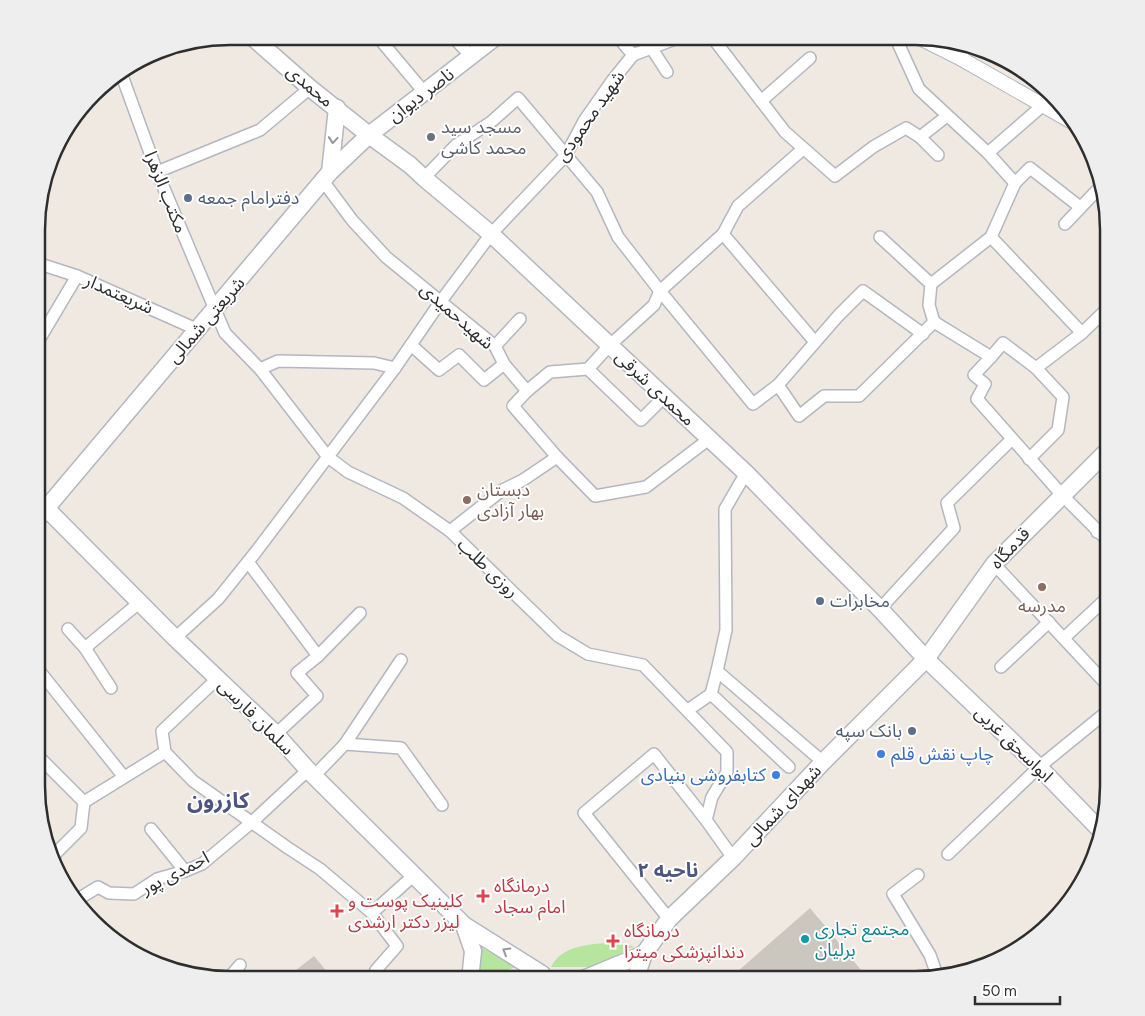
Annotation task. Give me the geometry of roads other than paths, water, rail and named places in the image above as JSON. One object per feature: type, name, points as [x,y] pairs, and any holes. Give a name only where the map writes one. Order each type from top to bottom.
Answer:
[{"type":"main road","name":"محمدی","points":[[266,45],[310,88],[368,135]]},
{"type":"main road","name":"ناصر دیوان","points":[[368,135],[485,45]]},
{"type":"main road","points":[[327,176],[336,108]]},
{"type":"main road","name":"شریعتی شمالی","points":[[45,504],[196,329],[216,309],[327,176],[368,135]]},
{"type":"main road","name":"محمدی شرقی","points":[[368,135],[410,164],[491,234],[746,473],[880,609],[926,659]]},
{"type":"main road","name":"قدمگاه","points":[[926,659],[994,564],[1100,458]]},
{"type":"main road","name":"سلمان فارسی","points":[[45,513],[276,734],[311,773],[464,925],[537,971]]},
{"type":"main road","name":"شهدای شمالی","points":[[638,971],[644,954],[669,919],[733,858],[823,762],[926,659]]},
{"type":"main road","name":"ابواسحق غربی","points":[[926,659],[1039,766],[1096,824]]},
{"type":"main road","name":"سلمان فارسی","points":[[464,925],[473,951],[471,971]]},
{"type":"main road","points":[[603,971],[644,954]]},
{"type":"street","points":[[385,45],[424,92]]},
{"type":"street","points":[[461,45],[471,56]]},
{"type":"street","points":[[625,45],[633,55]]},
{"type":"street","name":"شهید محمودی","points":[[174,638],[218,599],[248,562],[396,368],[441,301],[491,234],[566,155],[584,120],[612,80],[633,55],[661,45]]},
{"type":"street","points":[[719,45],[786,132],[835,176],[873,147],[906,128],[920,137],[938,155]]},
{"type":"street","points":[[899,45],[919,89],[988,153],[1015,183]]},
{"type":"street","points":[[652,49],[667,72]]},
{"type":"street","points":[[962,52],[1042,106],[1060,115]]},
{"type":"street","points":[[761,100],[810,58]]},
{"type":"street","name":"مکتب الزهرا","points":[[123,79],[156,172],[216,309]]},
{"type":"street","points":[[156,172],[260,130],[310,88]]},
{"type":"street","points":[[424,178],[456,145],[491,122],[518,98],[597,192],[618,237],[753,404],[778,384],[838,316],[863,292],[923,334]]},
{"type":"street","points":[[988,153],[1042,106]]},
{"type":"street","points":[[920,137],[947,116]]},
{"type":"street","points":[[709,439],[646,487],[595,496],[557,457],[513,406],[527,391],[550,372],[588,369],[609,346],[654,305],[660,291],[723,234],[738,206],[804,149]]},
{"type":"street","points":[[930,284],[991,237],[1015,183],[1030,168],[1080,207]]},
{"type":"street","name":"شهیدحمیدی","points":[[327,176],[352,220],[386,257],[495,346],[504,364],[527,391]]},
{"type":"street","points":[[1065,224],[1096,191]]},
{"type":"street","points":[[723,234],[815,342]]},
{"type":"street","points":[[880,237],[930,284],[929,305],[934,322],[991,357]]},
{"type":"street","points":[[991,237],[1082,333]]},
{"type":"street","name":"شریعتمدار","points":[[45,266],[77,276],[196,329]]},
{"type":"street","points":[[45,330],[77,276]]},
{"type":"street","name":"روزی طلب","points":[[216,309],[225,333],[260,369],[328,457],[348,472],[402,498],[450,530],[558,636],[588,654],[643,665],[688,710],[727,752],[727,772],[712,797],[706,820]]},
{"type":"street","points":[[1036,368],[1082,333],[1100,316]]},
{"type":"street","points":[[495,346],[520,319]]},
{"type":"street","points":[[778,384],[799,416],[824,396],[859,396],[934,322]]},
{"type":"street","points":[[1029,459],[1058,430],[1063,397],[1036,368],[1003,343],[974,375],[985,384],[977,399],[1029,459],[1098,532]]},
{"type":"street","points":[[411,345],[439,370],[459,355],[484,380],[504,364]]},
{"type":"street","points":[[260,369],[278,362],[374,363],[396,368]]},
{"type":"street","points":[[588,369],[642,420],[664,397]]},
{"type":"street","points":[[880,609],[954,528],[946,503],[1012,439]]},
{"type":"street","points":[[450,530],[501,491],[523,480],[557,457]]},
{"type":"street","points":[[688,710],[711,694],[717,671],[726,630],[725,509],[746,473]]},
{"type":"street","points":[[248,562],[318,656]]},
{"type":"street","points":[[994,564],[1100,677]]},
{"type":"street","points":[[85,648],[140,602]]},
{"type":"street","points":[[1064,638],[1100,604]]},
{"type":"street","points":[[276,734],[317,696],[297,673],[318,656],[360,613]]},
{"type":"street","points":[[1002,667],[1049,622]]},
{"type":"street","points":[[68,629],[85,648],[111,688]]},
{"type":"street","name":"احمدی پور","points":[[81,896],[98,887],[109,893],[134,894],[156,879],[202,864],[345,744],[401,660]]},
{"type":"street","points":[[717,671],[823,762]]},
{"type":"street","points":[[45,678],[124,777]]},
{"type":"street","points":[[217,678],[162,731],[165,752],[194,781],[288,848],[320,868],[372,912],[397,946],[377,971]]},
{"type":"street","points":[[711,694],[789,767]]},
{"type":"street","points":[[948,854],[1039,766],[1100,717]]},
{"type":"street","points":[[345,744],[401,748],[442,805]]},
{"type":"street","points":[[84,802],[165,752]]},
{"type":"street","points":[[669,919],[584,813],[654,754],[733,858]]},
{"type":"street","points":[[45,763],[84,802]]},
{"type":"street","points":[[57,852],[81,828],[84,802]]},
{"type":"street","points":[[151,829],[185,871]]},
{"type":"street","points":[[918,875],[893,894],[930,955],[935,970]]},
{"type":"street","points":[[372,912],[413,876]]},
{"type":"street","points":[[235,971],[240,965]]},
{"type":"place","name":"مسجد سید محمد کاشی","points":[[431,137]]},
{"type":"place","name":"دفترامام جمعه","points":[[188,198]]},
{"type":"place","name":"دبستان بهار آزادی","points":[[467,500]]},
{"type":"place","name":"مدرسه","points":[[1042,587]]},
{"type":"place","name":"مخابرات","points":[[820,601]]},
{"type":"place","name":"بانک سپه","points":[[912,731]]},
{"type":"place","name":"چاپ نقش قلم","points":[[881,754]]},
{"type":"place","name":"کتابفروشی بنیادی","points":[[776,775]]},
{"type":"place","name":"درمانگاه امام سجاد","points":[[483,896]]},
{"type":"place","name":"کلینیک پوست و لیزر دکتر ارشدی","points":[[337,911]]},
{"type":"place","name":"مجتمع تجاری برلیان","points":[[805,939]]},
{"type":"place","name":"درمانگاه دندانپزشکی میترا","points":[[613,941]]},
{"type":"district","name":"کازرون","points":[[218,800]]},
{"type":"district","name":"ناحیه ۲","points":[[668,870]]}]
